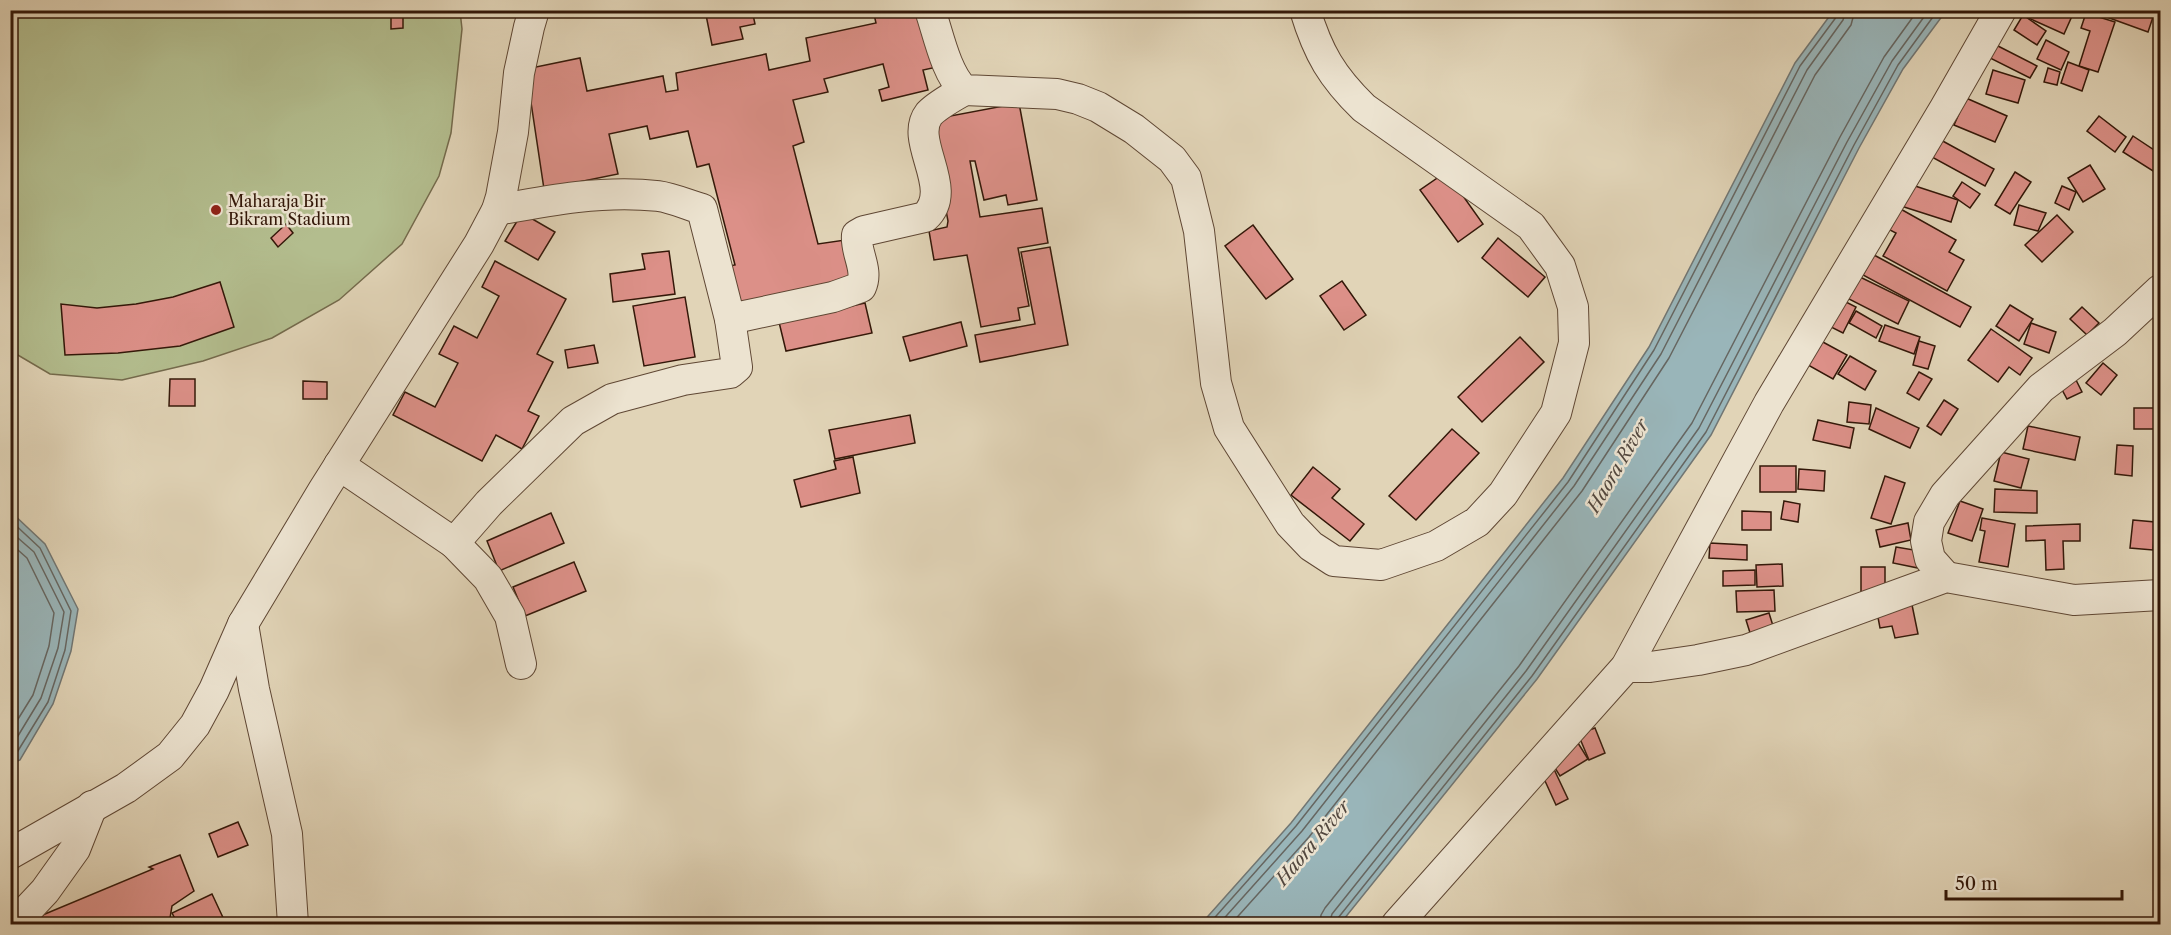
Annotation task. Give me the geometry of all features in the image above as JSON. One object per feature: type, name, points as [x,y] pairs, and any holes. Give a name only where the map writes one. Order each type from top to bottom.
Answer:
[{"type":"street","points":[[10,854],[126,788],[170,756],[195,725],[214,690],[243,624],[339,465],[479,244],[497,210],[513,132],[519,73],[528,27],[534,10]]},
{"type":"street","points":[[930,10],[947,62],[957,84],[964,90]]},
{"type":"street","points":[[729,319],[833,297],[861,287],[864,279],[857,235],[864,231],[925,217],[931,211],[935,202],[934,178],[924,135],[925,126],[929,114],[964,90],[1057,94],[1078,99],[1098,107],[1134,129],[1172,159],[1186,178],[1199,231],[1216,383],[1229,428],[1290,524],[1311,546],[1334,561],[1380,565],[1436,546],[1477,522],[1503,494],[1556,412],[1574,343],[1573,307],[1560,266],[1531,226],[1364,108],[1342,87],[1324,60],[1305,10]]},
{"type":"street","points":[[1397,924],[1626,667],[1769,403],[2001,10]]},
{"type":"street","points":[[454,543],[489,503],[573,421],[612,399],[682,380],[730,373],[737,367],[729,319],[702,209],[660,196],[623,194],[555,200],[497,210]]},
{"type":"street","points":[[1946,577],[1930,559],[1926,541],[1929,522],[1945,495],[2041,388],[2115,332],[2160,290]]},
{"type":"street","points":[[339,465],[454,543],[488,579],[510,616],[521,664]]},
{"type":"street","points":[[1626,667],[1698,660],[1746,650],[1946,577],[2074,600],[2160,595]]},
{"type":"street","points":[[243,624],[254,689],[287,834],[293,924]]},
{"type":"street","points":[[14,924],[45,891],[75,849],[92,806]]},
{"type":"green space","name":"Maharaja Bir Bikram Stadium","points":[[11,11],[460,11],[462,29],[451,133],[439,176],[402,244],[339,300],[272,338],[203,361],[122,380],[50,374],[11,351]]},
{"type":"water","name":"Haora River","points":[[1834,10],[1946,11],[1903,69],[1859,148],[1711,435],[1537,679],[1340,924],[1201,924],[1291,823],[1563,478],[1649,347],[1795,63]]},
{"type":"water","points":[[11,512],[45,544],[78,609],[71,651],[53,704],[20,760],[11,764]]},
{"type":"building","points":[[391,10],[403,10],[403,28],[391,29]]},
{"type":"building","points":[[705,10],[752,10],[755,24],[740,27],[743,39],[712,45]]},
{"type":"building","points":[[873,10],[920,10],[937,67],[923,70],[928,90],[882,101],[879,90],[889,87],[883,64],[824,79],[828,92],[793,100],[804,142],[793,146],[818,244],[845,240],[853,278],[730,308],[722,267],[735,265],[709,164],[697,167],[688,131],[650,139],[647,126],[609,134],[618,174],[544,189],[526,69],[580,58],[587,91],[663,76],[666,92],[678,90],[676,73],[766,54],[769,70],[810,61],[806,38],[876,23]]},
{"type":"building","points":[[2027,10],[2059,10],[2072,16],[2064,34],[2024,16]]},
{"type":"building","points":[[2145,10],[2154,14],[2148,32],[2090,11]]},
{"type":"building","points":[[2086,13],[2115,22],[2098,72],[2079,66],[2090,31],[2081,28]]},
{"type":"building","points":[[2023,15],[2046,31],[2037,45],[2014,30]]},
{"type":"building","points":[[2046,40],[2069,52],[2061,70],[2037,59]]},
{"type":"building","points":[[1996,45],[2037,66],[2030,78],[1990,58]]},
{"type":"building","points":[[2068,62],[2089,70],[2082,91],[2061,83]]},
{"type":"building","points":[[2048,68],[2060,72],[2057,85],[2044,82]]},
{"type":"building","points":[[1993,70],[2025,80],[2018,103],[1986,94]]},
{"type":"building","points":[[1966,98],[2007,116],[1995,142],[1954,125]]},
{"type":"building","points":[[1019,103],[1037,200],[1008,205],[1006,195],[984,200],[975,161],[970,161],[980,217],[1042,208],[1048,243],[1018,248],[1029,306],[1018,308],[1020,320],[981,327],[967,255],[934,260],[929,231],[947,227],[948,221],[929,120]]},
{"type":"building","points":[[2099,116],[2126,137],[2115,152],[2087,131]]},
{"type":"building","points":[[2133,136],[2160,154],[2160,159],[2153,171],[2123,152]]},
{"type":"building","points":[[1939,139],[1994,169],[1985,186],[1930,156]]},
{"type":"building","points":[[2090,165],[2105,189],[2083,202],[2068,178]]},
{"type":"building","points":[[1446,172],[1483,224],[1458,242],[1420,190]]},
{"type":"building","points":[[2015,172],[2031,182],[2010,214],[1995,205]]},
{"type":"building","points":[[1962,182],[1980,194],[1970,208],[1953,196]]},
{"type":"building","points":[[1909,184],[1958,200],[1951,222],[1901,206]]},
{"type":"building","points":[[2062,186],[2076,192],[2069,210],[2055,203]]},
{"type":"building","points":[[2019,205],[2046,213],[2038,231],[2014,225]]},
{"type":"building","points":[[1897,207],[1956,240],[1949,252],[1964,260],[1947,291],[1883,256],[1896,233],[1886,228]]},
{"type":"building","points":[[522,213],[555,232],[538,260],[505,241]]},
{"type":"building","points":[[2057,215],[2073,232],[2042,262],[2025,245]]},
{"type":"building","points":[[286,224],[293,233],[278,247],[271,238]]},
{"type":"building","points":[[1253,225],[1293,279],[1266,299],[1225,246]]},
{"type":"building","points":[[1498,238],[1545,277],[1528,297],[1482,258]]},
{"type":"building","points":[[1050,247],[1068,345],[980,362],[975,335],[1035,324],[1021,252]]},
{"type":"building","points":[[669,251],[675,294],[613,302],[610,274],[645,269],[642,254]]},
{"type":"building","points":[[1874,255],[1971,307],[1960,327],[1863,275]]},
{"type":"building","points":[[495,261],[566,299],[537,354],[553,362],[528,411],[539,416],[522,449],[496,435],[482,461],[393,415],[405,392],[435,407],[458,363],[439,354],[454,326],[477,338],[499,296],[482,287]]},
{"type":"building","points":[[1856,275],[1909,301],[1898,324],[1845,297]]},
{"type":"building","points":[[1342,281],[1366,315],[1344,330],[1320,296]]},
{"type":"building","points":[[220,282],[234,327],[180,346],[118,353],[65,355],[61,304],[97,308],[136,304],[173,297]]},
{"type":"building","points":[[685,297],[695,357],[644,366],[633,306]]},
{"type":"building","points":[[1840,299],[1856,307],[1843,333],[1827,325]]},
{"type":"building","points":[[865,303],[872,333],[786,351],[779,322]]},
{"type":"building","points":[[2010,305],[2033,319],[2019,341],[1996,326]]},
{"type":"building","points":[[2082,307],[2099,323],[2087,335],[2070,319]]},
{"type":"building","points":[[1856,311],[1882,326],[1876,338],[1849,323]]},
{"type":"building","points":[[961,322],[967,346],[910,361],[903,337]]},
{"type":"building","points":[[2031,323],[2056,332],[2049,353],[2024,344]]},
{"type":"building","points":[[1885,325],[1920,337],[1914,354],[1879,341]]},
{"type":"building","points":[[1991,329],[2032,358],[2020,375],[2009,367],[1998,382],[1968,360]]},
{"type":"building","points":[[1520,337],[1544,362],[1482,422],[1458,397]]},
{"type":"building","points":[[1821,341],[1847,355],[1833,379],[1808,365]]},
{"type":"building","points":[[1919,341],[1935,346],[1928,369],[1913,365]]},
{"type":"building","points":[[594,345],[598,363],[568,368],[565,350]]},
{"type":"building","points":[[1850,356],[1876,371],[1865,390],[1838,374]]},
{"type":"building","points":[[2103,363],[2117,375],[2101,395],[2086,383]]},
{"type":"building","points":[[1919,372],[1932,379],[1919,400],[1907,393]]},
{"type":"building","points":[[2074,376],[2082,392],[2067,399],[2059,384]]},
{"type":"building","points":[[170,379],[195,379],[195,406],[169,406]]},
{"type":"building","points":[[303,381],[327,382],[327,399],[303,399]]},
{"type":"building","points":[[1944,400],[1958,409],[1941,435],[1927,426]]},
{"type":"building","points":[[1849,402],[1871,405],[1869,424],[1847,422]]},
{"type":"building","points":[[1876,408],[1919,428],[1910,448],[1869,429]]},
{"type":"building","points":[[2134,408],[2160,408],[2160,429],[2134,429]]},
{"type":"building","points":[[910,415],[915,443],[835,459],[829,430]]},
{"type":"building","points":[[1818,420],[1854,428],[1850,448],[1813,440]]},
{"type":"building","points":[[2028,426],[2080,437],[2075,460],[2023,449]]},
{"type":"building","points":[[1452,429],[1479,453],[1416,520],[1389,496]]},
{"type":"building","points":[[2117,445],[2133,446],[2132,476],[2115,474]]},
{"type":"building","points":[[2001,452],[2029,459],[2021,488],[1994,481]]},
{"type":"building","points":[[853,457],[860,493],[801,507],[794,480],[836,469],[834,461]]},
{"type":"building","points":[[1760,466],[1796,466],[1796,492],[1760,492]]},
{"type":"building","points":[[1313,467],[1340,489],[1332,498],[1364,524],[1350,541],[1291,495]]},
{"type":"building","points":[[1799,469],[1825,471],[1824,491],[1798,489]]},
{"type":"building","points":[[1885,476],[1905,483],[1891,524],[1871,518]]},
{"type":"building","points":[[1995,489],[2037,491],[2037,513],[1994,512]]},
{"type":"building","points":[[1784,501],[1800,504],[1798,522],[1781,519]]},
{"type":"building","points":[[1960,501],[1983,509],[1972,541],[1948,533]]},
{"type":"building","points":[[1742,511],[1771,512],[1771,530],[1742,530]]},
{"type":"building","points":[[551,513],[564,543],[499,571],[487,541]]},
{"type":"building","points":[[1982,518],[2015,524],[2008,567],[1979,562],[1985,531],[1980,530]]},
{"type":"building","points":[[2133,520],[2155,522],[2153,550],[2130,548]]},
{"type":"building","points":[[1908,523],[1911,540],[1880,547],[1876,530]]},
{"type":"building","points":[[2080,524],[2080,541],[2063,541],[2064,569],[2046,570],[2045,540],[2026,541],[2026,526]]},
{"type":"building","points":[[1710,543],[1747,545],[1747,560],[1709,558]]},
{"type":"building","points":[[1896,547],[1920,551],[1918,568],[1893,563]]},
{"type":"building","points":[[574,562],[586,591],[525,616],[513,587]]},
{"type":"building","points":[[1782,564],[1783,586],[1757,587],[1756,565]]},
{"type":"building","points":[[1861,567],[1885,567],[1885,595],[1861,595]]},
{"type":"building","points":[[1755,570],[1755,585],[1723,586],[1723,571]]},
{"type":"building","points":[[1774,590],[1775,611],[1737,612],[1736,591]]},
{"type":"building","points":[[1911,600],[1918,634],[1895,638],[1892,626],[1880,628],[1876,607]]},
{"type":"building","points":[[1769,613],[1774,629],[1751,636],[1746,620]]},
{"type":"building","points":[[1595,728],[1605,753],[1589,760],[1578,734]]},
{"type":"building","points":[[1578,743],[1588,759],[1560,776],[1550,760]]},
{"type":"building","points":[[1552,765],[1568,799],[1556,805],[1540,770]]},
{"type":"building","points":[[238,822],[248,845],[218,857],[209,834]]},
{"type":"building","points":[[180,855],[194,891],[172,906],[169,924],[21,924],[153,869],[149,867]]},
{"type":"building","points":[[212,894],[226,924],[178,924],[172,913]]},
{"type":"place","name":"Maharaja Bir Bikram Stadium","points":[[216,210]]}]
